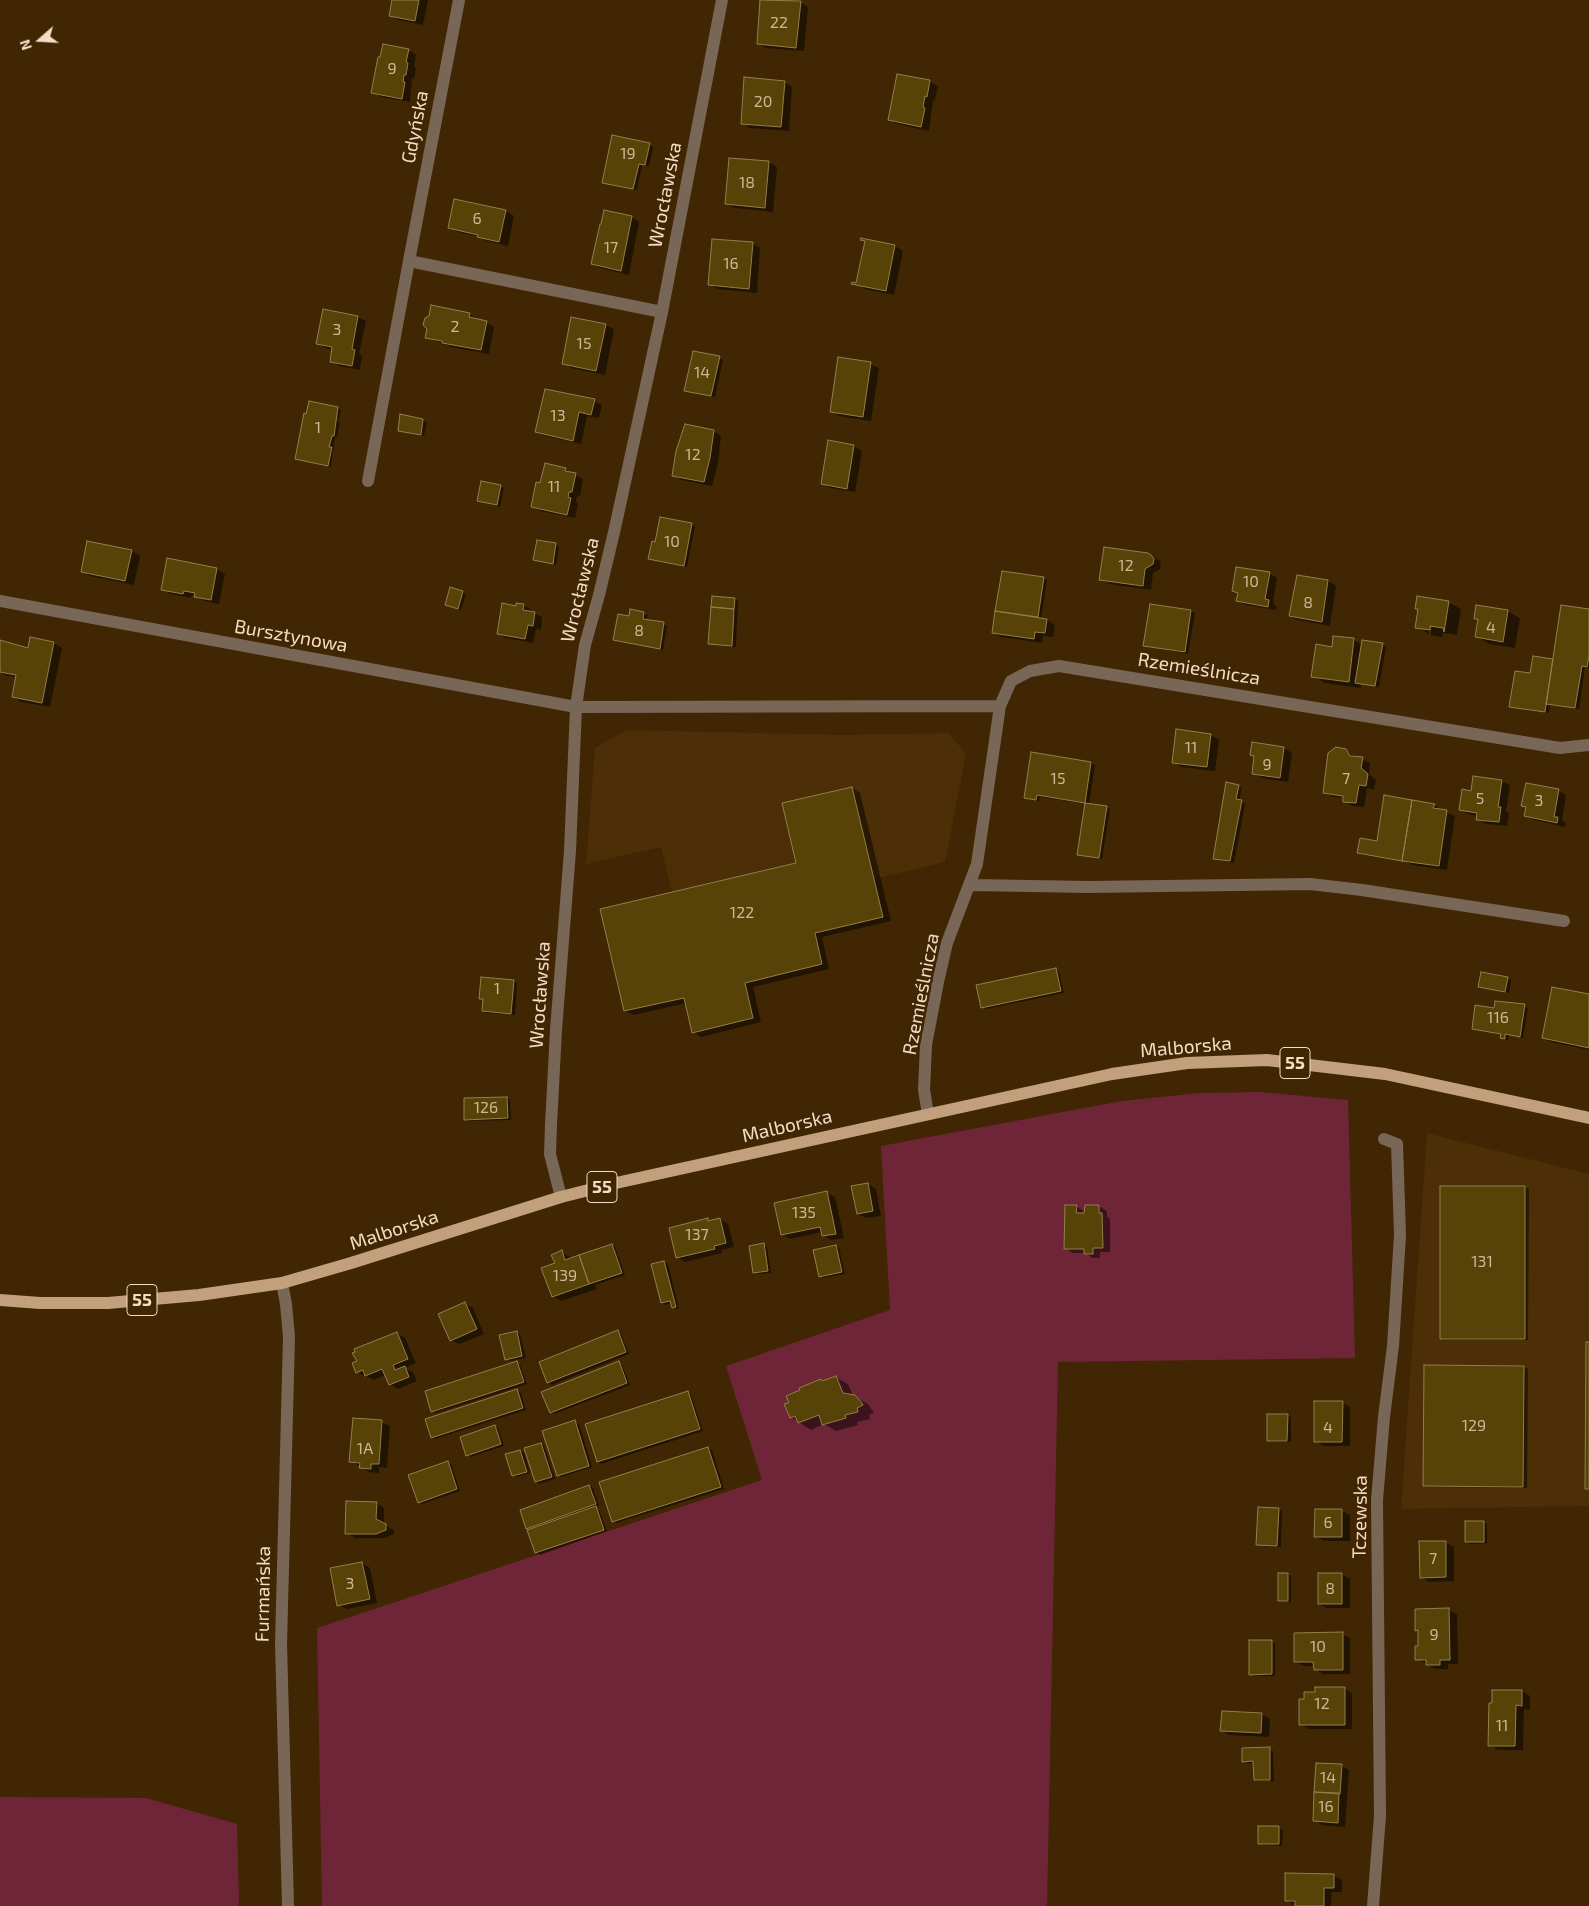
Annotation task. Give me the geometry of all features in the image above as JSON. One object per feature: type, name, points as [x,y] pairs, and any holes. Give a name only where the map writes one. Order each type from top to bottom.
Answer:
[{"type":"main road","name":"Malborska","points":[[0,1300],[40,1303],[108,1303],[199,1295],[282,1283],[378,1255],[561,1197],[1112,1074],[1187,1063],[1267,1060],[1385,1074],[1589,1118]]},
{"type":"street","name":"Gdyńska","points":[[368,481],[459,0]]},
{"type":"street","name":"Wrocławska","points":[[561,1197],[550,1154],[556,1030],[570,851],[576,708],[585,645],[615,528],[662,312],[722,0]]},
{"type":"street","points":[[409,261],[662,312]]},
{"type":"street","name":"Bursztynowa","points":[[0,601],[576,708],[1000,706]]},
{"type":"street","name":"Rzemieślnicza","points":[[928,1114],[924,1090],[926,1045],[947,942],[971,885],[977,864],[1000,706],[1011,681],[1030,671],[1059,666],[1560,748],[1589,745]]},
{"type":"street","points":[[971,885],[1089,888],[1310,884],[1362,890],[1564,921]]},
{"type":"street","name":"Tczewska","points":[[1373,1906],[1380,1816],[1377,1500],[1384,1417],[1394,1346],[1400,1235],[1397,1144],[1384,1139]]},
{"type":"street","name":"Furmańska","points":[[282,1283],[289,1337],[281,1644],[288,1906]]},
{"type":"shaded area","points":[[627,730],[844,735],[949,733],[966,754],[945,862],[874,879],[852,787],[782,804],[796,863],[672,892],[661,847],[586,864],[595,748]]},
{"type":"shaded area","points":[[1259,1092],[1348,1100],[1355,1358],[1058,1362],[1047,1906],[322,1906],[317,1628],[762,1480],[726,1366],[890,1310],[881,1146],[1122,1101],[1200,1093]]},
{"type":"shaded area","points":[[1427,1133],[1589,1174],[1589,1506],[1401,1509]]},
{"type":"shaded area","points":[[0,1797],[146,1798],[237,1824],[239,1906],[0,1906]]},
{"type":"building","points":[[392,0],[419,0],[415,21],[389,16]]},
{"type":"building","points":[[760,0],[801,1],[796,48],[757,44]]},
{"type":"building","points":[[383,44],[409,49],[402,99],[371,93],[378,57],[380,57]]},
{"type":"building","points":[[897,74],[930,80],[927,97],[925,96],[923,107],[925,108],[921,127],[888,120]]},
{"type":"building","points":[[744,77],[785,81],[781,127],[741,124]]},
{"type":"building","points":[[612,135],[650,143],[645,165],[639,164],[633,189],[602,183]]},
{"type":"building","points":[[729,158],[769,161],[765,208],[725,204]]},
{"type":"building","points":[[454,199],[506,210],[499,242],[448,228]]},
{"type":"building","points":[[604,210],[632,216],[621,271],[591,264]]},
{"type":"building","points":[[861,238],[895,245],[886,291],[851,284],[852,282],[856,283],[865,241],[860,240]]},
{"type":"building","points":[[712,239],[753,242],[749,289],[708,285]]},
{"type":"building","points":[[431,305],[470,313],[469,317],[487,321],[481,350],[425,338],[427,329],[423,325],[425,318],[429,316]]},
{"type":"building","points":[[323,309],[358,316],[352,349],[355,350],[352,366],[330,362],[332,347],[316,344]]},
{"type":"building","points":[[571,317],[606,324],[596,371],[562,364]]},
{"type":"building","points":[[693,351],[720,356],[711,396],[684,391]]},
{"type":"building","points":[[838,357],[871,362],[863,417],[830,412]]},
{"type":"building","points":[[545,389],[595,399],[591,415],[579,412],[573,441],[535,432]]},
{"type":"building","points":[[309,401],[338,407],[334,436],[332,436],[329,447],[332,447],[328,466],[295,459],[304,413],[306,414]]},
{"type":"building","points":[[400,414],[423,419],[421,435],[398,431]]},
{"type":"building","points":[[685,424],[714,430],[704,482],[672,476],[676,451]]},
{"type":"building","points":[[828,440],[854,445],[847,489],[821,484]]},
{"type":"building","points":[[545,463],[566,468],[565,471],[576,473],[572,492],[569,492],[568,497],[571,498],[567,515],[531,507],[536,482],[540,483]]},
{"type":"building","points":[[481,481],[501,485],[497,505],[477,501]]},
{"type":"building","points":[[660,517],[692,523],[684,566],[648,559],[652,541],[655,542]]},
{"type":"building","points":[[537,540],[556,543],[553,564],[533,560]]},
{"type":"building","points":[[87,541],[132,550],[125,581],[81,572]]},
{"type":"building","points":[[1104,547],[1151,555],[1154,559],[1153,564],[1145,569],[1143,586],[1099,580]]},
{"type":"building","points":[[167,558],[217,568],[211,600],[194,597],[195,593],[184,591],[183,594],[161,590]]},
{"type":"building","points":[[1236,567],[1270,572],[1265,599],[1269,600],[1268,607],[1236,601],[1238,593],[1232,591]]},
{"type":"building","points":[[1002,571],[1044,577],[1038,617],[995,611]]},
{"type":"building","points":[[1297,575],[1328,580],[1322,622],[1289,616]]},
{"type":"building","points":[[450,587],[463,591],[458,609],[445,605]]},
{"type":"building","points":[[712,596],[735,598],[734,609],[711,607]]},
{"type":"building","points":[[1417,596],[1449,601],[1444,632],[1443,628],[1430,626],[1430,630],[1415,628],[1418,609],[1415,609]]},
{"type":"building","points":[[502,603],[516,606],[516,603],[524,604],[523,610],[535,612],[533,626],[528,625],[525,639],[497,634]]},
{"type":"building","points":[[1150,604],[1191,610],[1185,652],[1143,646]]},
{"type":"building","points":[[1476,605],[1508,610],[1503,642],[1475,637],[1478,619],[1474,619]]},
{"type":"building","points":[[1561,605],[1589,609],[1589,656],[1587,667],[1582,666],[1575,708],[1546,704]]},
{"type":"building","points":[[711,607],[734,609],[732,646],[708,644]]},
{"type":"building","points":[[630,609],[644,612],[643,619],[664,622],[660,649],[613,640],[618,614],[629,616]]},
{"type":"building","points":[[995,611],[1047,619],[1045,633],[1035,632],[1034,639],[992,633]]},
{"type":"building","points":[[1333,636],[1354,638],[1349,682],[1311,677],[1316,644],[1332,647]]},
{"type":"building","points":[[30,637],[54,642],[42,703],[12,697],[16,675],[0,672],[0,640],[28,648]]},
{"type":"building","points":[[1362,640],[1383,643],[1375,686],[1355,683]]},
{"type":"building","points":[[1533,656],[1553,659],[1545,712],[1509,707],[1515,671],[1530,673]]},
{"type":"building","points":[[1176,729],[1211,734],[1207,767],[1172,763]]},
{"type":"building","points":[[1252,742],[1284,747],[1280,778],[1252,774],[1254,756],[1250,755]]},
{"type":"building","points":[[1336,747],[1346,749],[1350,756],[1363,757],[1361,768],[1368,774],[1366,786],[1359,785],[1356,803],[1343,802],[1343,796],[1323,793],[1328,753]]},
{"type":"building","points":[[1031,752],[1091,762],[1085,803],[1037,795],[1036,800],[1024,798]]},
{"type":"building","points":[[1473,776],[1502,780],[1498,807],[1501,807],[1499,822],[1476,820],[1477,813],[1459,810],[1462,789],[1471,791]]},
{"type":"building","points":[[1226,782],[1239,785],[1236,799],[1242,800],[1230,861],[1213,859]]},
{"type":"building","points":[[1526,783],[1559,789],[1554,817],[1558,817],[1557,823],[1524,816],[1526,807],[1521,806]]},
{"type":"building","points":[[852,787],[883,917],[815,933],[822,964],[745,983],[753,1018],[692,1033],[684,998],[624,1011],[600,909],[796,863],[782,803]]},
{"type":"building","points":[[1384,795],[1412,800],[1402,861],[1357,853],[1360,838],[1377,841]]},
{"type":"building","points":[[1412,800],[1435,804],[1433,808],[1447,810],[1439,866],[1402,861]]},
{"type":"building","points":[[1085,803],[1107,806],[1099,858],[1077,855]]},
{"type":"building","points":[[1056,968],[1061,991],[981,1008],[976,985]]},
{"type":"building","points":[[1481,972],[1508,977],[1505,992],[1478,987]]},
{"type":"building","points":[[481,977],[514,980],[511,1014],[482,1011],[483,999],[479,999]]},
{"type":"building","points":[[1552,987],[1589,994],[1589,1048],[1542,1038]]},
{"type":"building","points":[[1495,1001],[1525,1004],[1520,1037],[1505,1034],[1505,1039],[1500,1038],[1501,1034],[1472,1029],[1475,1005],[1494,1008]]},
{"type":"building","points":[[507,1097],[508,1118],[464,1120],[464,1098]]},
{"type":"building","points":[[868,1183],[873,1211],[857,1214],[851,1186]]},
{"type":"building","points":[[1440,1186],[1525,1186],[1525,1339],[1440,1339]]},
{"type":"building","points":[[827,1191],[836,1234],[822,1236],[820,1227],[781,1235],[774,1203]]},
{"type":"building","points":[[1065,1205],[1077,1205],[1076,1213],[1084,1213],[1085,1205],[1099,1205],[1099,1213],[1102,1213],[1103,1248],[1093,1248],[1093,1254],[1084,1254],[1084,1249],[1064,1249]]},
{"type":"building","points":[[708,1218],[708,1221],[720,1218],[726,1243],[714,1246],[715,1249],[676,1258],[669,1228]]},
{"type":"building","points":[[764,1243],[768,1271],[753,1273],[749,1246]]},
{"type":"building","points":[[612,1244],[622,1273],[589,1284],[579,1255]]},
{"type":"building","points":[[836,1245],[842,1272],[819,1277],[813,1250]]},
{"type":"building","points":[[562,1250],[565,1260],[579,1255],[589,1284],[552,1297],[541,1268],[555,1263],[551,1255]]},
{"type":"building","points":[[664,1261],[676,1307],[672,1308],[670,1301],[661,1303],[651,1264]]},
{"type":"building","points":[[465,1302],[477,1329],[450,1341],[438,1314]]},
{"type":"building","points":[[618,1330],[626,1352],[547,1383],[539,1362]]},
{"type":"building","points":[[517,1331],[522,1356],[505,1360],[499,1335]]},
{"type":"building","points":[[397,1332],[408,1359],[393,1365],[395,1370],[405,1366],[409,1377],[389,1385],[382,1369],[365,1376],[363,1370],[356,1373],[352,1363],[357,1361],[352,1353],[355,1352],[354,1349]]},
{"type":"building","points":[[1586,1342],[1589,1342],[1589,1489],[1585,1489]]},
{"type":"building","points":[[517,1361],[524,1382],[431,1412],[425,1391]]},
{"type":"building","points":[[619,1361],[627,1383],[550,1413],[541,1392]]},
{"type":"building","points":[[1424,1365],[1524,1366],[1523,1487],[1423,1486]]},
{"type":"building","points":[[836,1376],[843,1393],[855,1395],[862,1403],[863,1405],[857,1408],[858,1412],[845,1415],[846,1418],[822,1425],[819,1415],[798,1423],[795,1416],[790,1418],[784,1404],[789,1403],[786,1396],[800,1390],[799,1388],[821,1379],[822,1381]]},
{"type":"building","points":[[517,1389],[523,1408],[431,1438],[425,1419]]},
{"type":"building","points":[[688,1391],[700,1429],[597,1462],[585,1424]]},
{"type":"building","points":[[1314,1401],[1343,1401],[1342,1442],[1314,1442]]},
{"type":"building","points":[[1267,1414],[1288,1414],[1287,1441],[1267,1441]]},
{"type":"building","points":[[353,1418],[382,1420],[379,1464],[371,1464],[371,1469],[359,1468],[360,1463],[349,1462]]},
{"type":"building","points":[[575,1420],[589,1466],[557,1476],[542,1431]]},
{"type":"building","points":[[495,1425],[501,1444],[466,1456],[460,1437]]},
{"type":"building","points":[[541,1443],[552,1477],[535,1482],[524,1448]]},
{"type":"building","points":[[708,1447],[721,1487],[612,1522],[599,1482]]},
{"type":"building","points":[[520,1450],[527,1472],[512,1476],[505,1454]]},
{"type":"building","points":[[448,1461],[457,1489],[418,1503],[408,1475]]},
{"type":"building","points":[[589,1485],[596,1504],[526,1529],[520,1510]]},
{"type":"building","points":[[346,1501],[377,1502],[376,1519],[386,1524],[386,1530],[376,1534],[345,1534]]},
{"type":"building","points":[[596,1506],[604,1530],[535,1553],[527,1530]]},
{"type":"building","points":[[1258,1507],[1279,1508],[1277,1546],[1256,1545]]},
{"type":"building","points":[[1315,1509],[1342,1509],[1342,1537],[1314,1537]]},
{"type":"building","points":[[1465,1521],[1484,1521],[1484,1542],[1465,1542]]},
{"type":"building","points":[[1419,1541],[1446,1541],[1446,1577],[1420,1578]]},
{"type":"building","points":[[362,1562],[370,1599],[337,1606],[330,1568]]},
{"type":"building","points":[[1278,1573],[1288,1573],[1288,1601],[1278,1601]]},
{"type":"building","points":[[1318,1573],[1342,1573],[1342,1604],[1318,1604]]},
{"type":"building","points":[[1449,1608],[1450,1660],[1440,1660],[1440,1665],[1426,1665],[1426,1660],[1415,1660],[1415,1646],[1418,1646],[1418,1630],[1415,1631],[1415,1609]]},
{"type":"building","points":[[1343,1632],[1343,1670],[1314,1670],[1313,1662],[1294,1662],[1294,1633]]},
{"type":"building","points":[[1249,1640],[1272,1640],[1272,1674],[1249,1675]]},
{"type":"building","points":[[1315,1687],[1345,1687],[1345,1725],[1299,1725],[1299,1699],[1304,1699],[1304,1692],[1315,1692]]},
{"type":"building","points":[[1492,1690],[1522,1690],[1522,1706],[1516,1705],[1515,1746],[1488,1746],[1489,1703],[1492,1703]]},
{"type":"building","points":[[1222,1711],[1262,1713],[1261,1733],[1220,1731]]},
{"type":"building","points":[[1270,1747],[1270,1780],[1254,1780],[1253,1761],[1242,1762],[1242,1748]]},
{"type":"building","points":[[1316,1763],[1342,1764],[1340,1794],[1314,1792]]},
{"type":"building","points":[[1314,1792],[1339,1793],[1338,1823],[1313,1821]]},
{"type":"building","points":[[1258,1826],[1279,1826],[1279,1844],[1258,1844]]},
{"type":"building","points":[[1285,1873],[1334,1874],[1334,1888],[1324,1888],[1324,1906],[1295,1906],[1295,1901],[1285,1901]]}]
